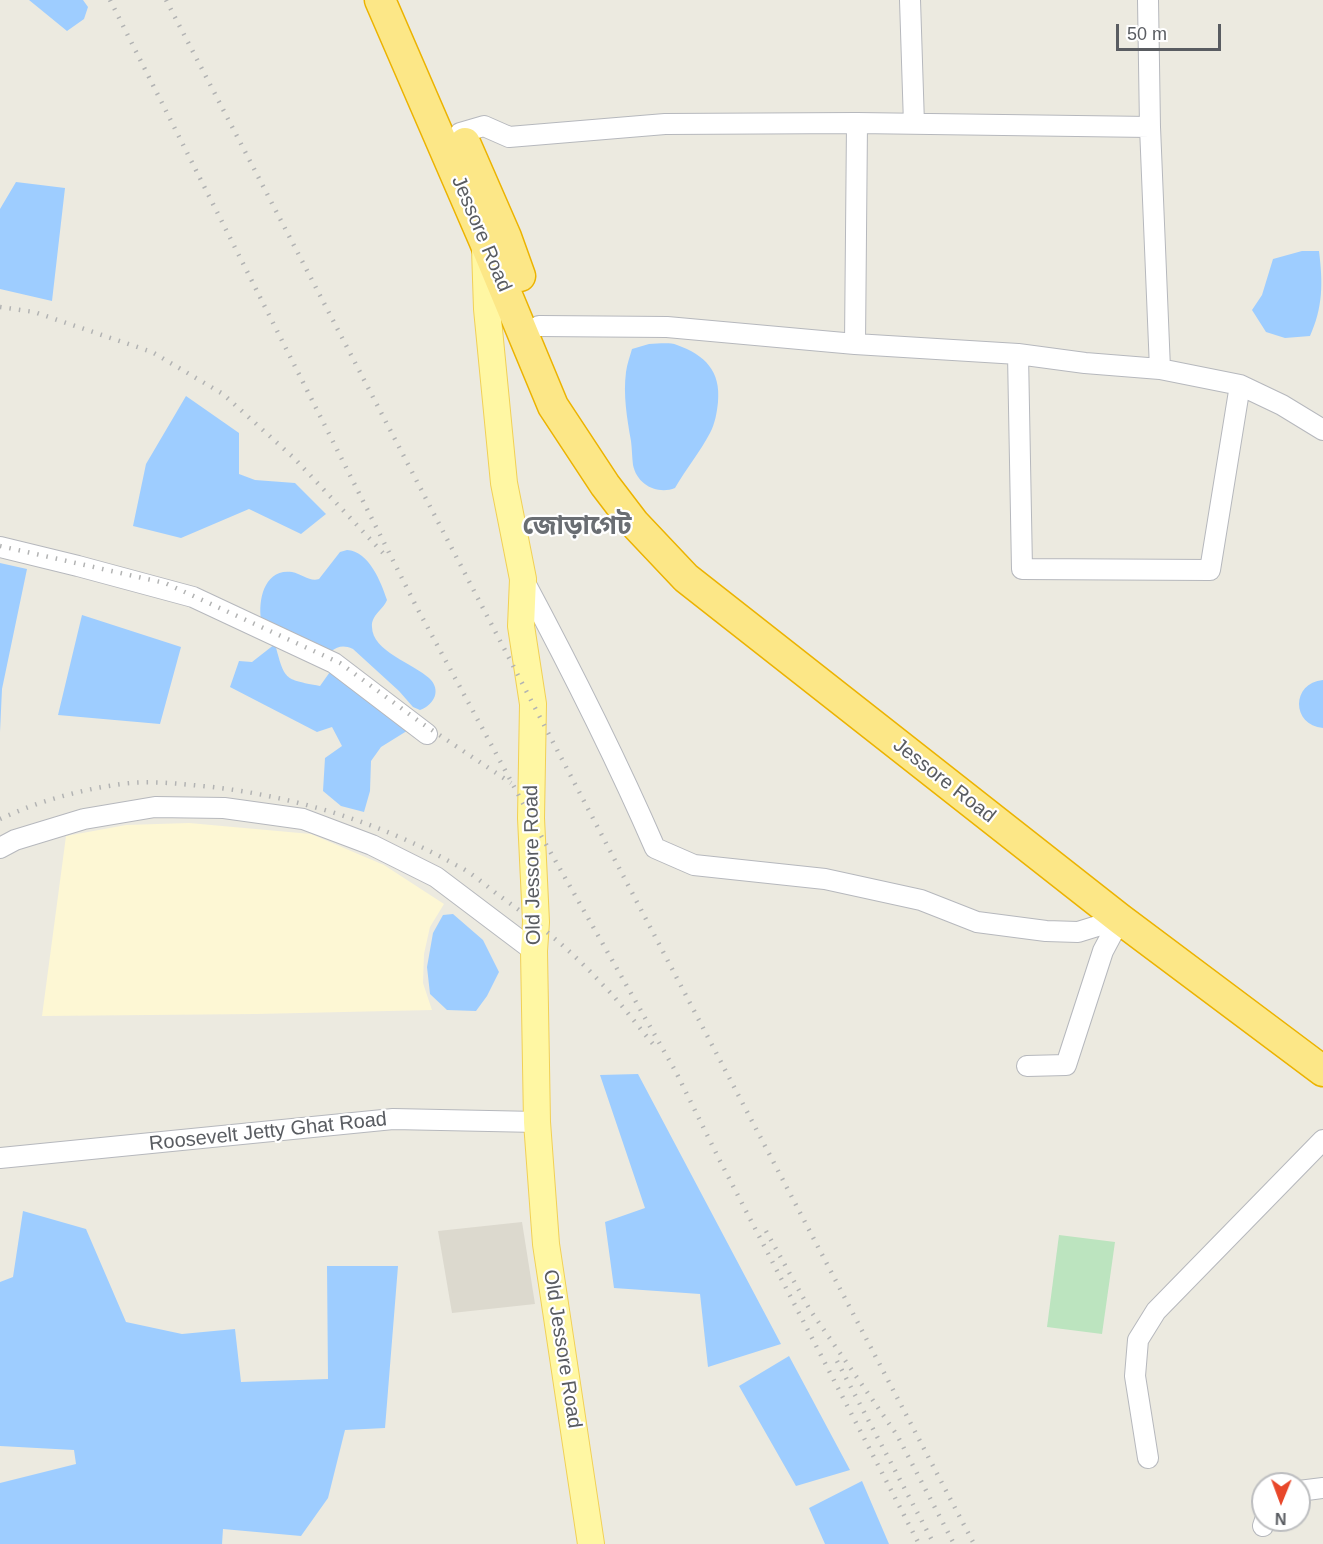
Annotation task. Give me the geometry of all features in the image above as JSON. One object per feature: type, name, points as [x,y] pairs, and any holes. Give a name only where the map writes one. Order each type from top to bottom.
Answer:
[{"type":"highway","name":"Jessore Road","points":[[380,0],[554,406],[591,464],[634,523],[686,578],[1120,919],[1323,1071]]},
{"type":"highway","name":"Jessore Road","points":[[398,0],[484,186],[591,464]]},
{"type":"main road","name":"Old Jessore Road","points":[[484,186],[487,309],[504,483],[523,579],[521,626],[532,704],[531,818],[536,922],[534,951],[537,1122],[546,1245],[591,1544]]},
{"type":"street","points":[[910,0],[914,124]]},
{"type":"street","points":[[1148,0],[1150,127],[1160,369]]},
{"type":"street","points":[[855,344],[857,123]]},
{"type":"street","points":[[460,133],[484,126],[508,137],[665,124],[857,123],[1150,127]]},
{"type":"street","points":[[539,326],[667,327],[855,344],[1018,354],[1085,363],[1160,369],[1240,385],[1282,405],[1323,430]]},
{"type":"street","points":[[1018,354],[1022,569],[1210,570],[1240,385]]},
{"type":"street","points":[[0,547],[193,597],[333,663],[427,734]]},
{"type":"street","points":[[523,579],[565,657],[655,848],[694,865],[825,879],[921,900],[977,922],[1046,931],[1078,932],[1120,919]]},
{"type":"street","points":[[0,848],[15,840],[84,819],[155,807],[224,808],[303,819],[372,845],[436,876],[534,951]]},
{"type":"street","points":[[1027,1066],[1066,1065],[1103,951],[1120,919]]},
{"type":"street","name":"Roosevelt Jetty Ghat Road","points":[[0,1158],[393,1119],[537,1122]]},
{"type":"street","points":[[1148,1458],[1135,1377],[1138,1340],[1156,1311],[1323,1140]]},
{"type":"shaded area","points":[[189,823],[311,834],[384,865],[444,904],[430,927],[424,954],[423,983],[432,1010],[42,1016],[66,836],[126,825]]},
{"type":"shaded area","points":[[522,1222],[535,1304],[452,1313],[438,1231]]},
{"type":"green space","points":[[1059,1235],[1115,1242],[1102,1334],[1047,1327]]},
{"type":"water","points":[[29,0],[83,0],[88,7],[84,19],[67,31]]},
{"type":"water","points":[[16,182],[65,188],[52,301],[0,289],[0,209]]},
{"type":"water","points":[[1302,251],[1319,251],[1320,305],[1310,336],[1285,338],[1266,332],[1252,310],[1262,295],[1273,259]]},
{"type":"water","points":[[667,343],[687,349],[703,359],[717,381],[718,402],[710,433],[675,488],[668,490],[649,487],[639,478],[633,465],[625,398],[626,372],[632,349],[649,344]]},
{"type":"water","points":[[186,396],[239,433],[239,474],[255,480],[295,483],[326,514],[301,534],[249,509],[181,538],[133,526],[146,464]]},
{"type":"water","points":[[347,550],[362,556],[368,562],[378,577],[387,600],[373,619],[374,636],[386,650],[429,678],[435,687],[435,697],[425,708],[420,710],[413,707],[353,649],[341,647],[330,652],[261,619],[262,594],[275,575],[292,572],[309,579],[319,579],[340,552]]},
{"type":"water","points":[[0,563],[27,569],[2,689],[0,732]]},
{"type":"water","points":[[82,615],[181,647],[160,724],[58,715]]},
{"type":"water","points":[[275,644],[287,676],[299,682],[320,686],[332,669],[410,729],[381,747],[371,761],[370,791],[364,812],[341,806],[323,791],[325,758],[342,746],[332,727],[317,732],[230,687],[239,661],[252,662]]},
{"type":"water","points":[[1323,680],[1323,728],[1305,720],[1300,712],[1299,704],[1300,696],[1305,688]]},
{"type":"water","points":[[453,914],[483,940],[499,972],[487,996],[476,1011],[447,1010],[430,994],[427,967],[433,933],[443,915]]},
{"type":"water","points":[[638,1074],[781,1344],[708,1367],[700,1294],[614,1288],[605,1222],[645,1208],[600,1075]]},
{"type":"water","points":[[23,1211],[86,1229],[126,1322],[182,1334],[235,1329],[241,1382],[328,1379],[327,1266],[398,1266],[385,1428],[345,1430],[328,1498],[301,1536],[223,1529],[222,1544],[0,1544],[0,1483],[76,1464],[74,1450],[0,1446],[0,1282],[13,1277]]},
{"type":"water","points":[[789,1356],[850,1470],[796,1486],[739,1386]]},
{"type":"water","points":[[862,1481],[889,1544],[825,1544],[809,1508]]},
{"type":"railway","points":[[110,0],[416,606],[531,818],[676,1072],[919,1544]]},
{"type":"railway","points":[[166,0],[974,1544]]},
{"type":"railway","points":[[0,307],[34,312],[152,352],[223,394],[295,459],[384,554]]},
{"type":"railway","points":[[0,546],[165,583],[340,663],[420,722],[511,783]]},
{"type":"railway","points":[[0,819],[29,807],[90,789],[155,782],[212,787],[275,798],[307,805],[368,824],[398,836],[462,868],[525,915],[591,972],[653,1044]]},
{"type":"railway","points":[[766,1231],[810,1310],[897,1435],[954,1544]]},
{"type":"railway","points":[[837,1361],[934,1544]]},
{"type":"district","name":"জোড়াগেট","points":[[577,527]]}]
